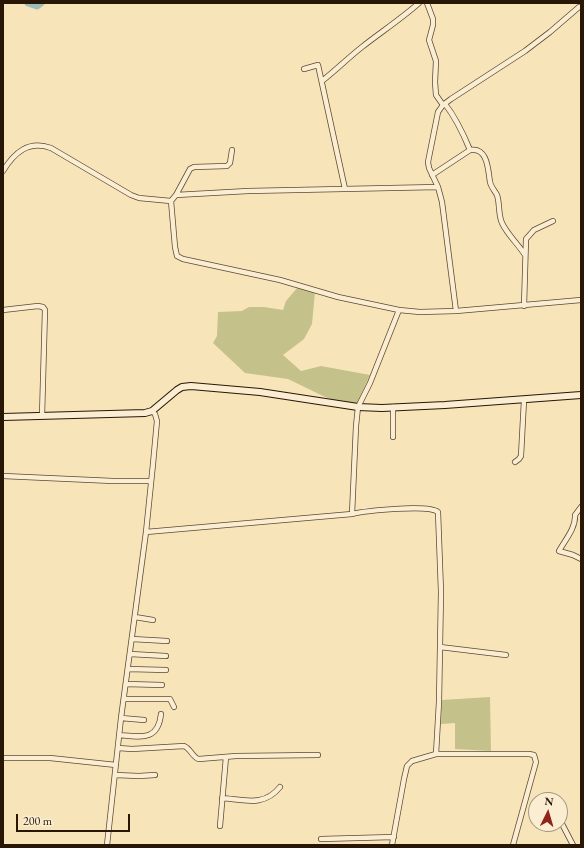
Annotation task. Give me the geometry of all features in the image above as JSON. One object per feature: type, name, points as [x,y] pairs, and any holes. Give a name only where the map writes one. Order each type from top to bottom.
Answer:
[{"type":"street","points":[[322,81],[337,70],[361,48],[419,3]]},
{"type":"street","points":[[427,3],[433,19],[429,40],[436,61],[436,95],[455,118],[463,132],[470,150]]},
{"type":"street","points":[[456,311],[442,202],[428,162],[438,112],[444,104],[525,51],[579,7]]},
{"type":"street","points":[[304,69],[318,64],[345,189]]},
{"type":"street","points":[[3,171],[10,159],[16,154],[25,149],[44,146],[51,148],[130,195],[138,198],[171,201]]},
{"type":"street","points":[[232,150],[230,163],[227,166],[194,167],[190,169],[176,195],[171,201],[174,247],[180,258],[280,280],[338,297],[399,310],[420,312],[456,311],[581,300]]},
{"type":"street","points":[[432,175],[470,150],[476,150],[481,153],[485,157],[489,169],[490,184],[497,198],[501,222],[525,255]]},
{"type":"street","points":[[176,195],[248,191],[438,187]]},
{"type":"street","points":[[524,306],[526,239],[531,232],[538,227],[553,221]]},
{"type":"street","points":[[3,310],[38,306],[43,307],[45,310],[42,416]]},
{"type":"street","points":[[352,514],[358,407],[370,383],[399,310]]},
{"type":"street","points":[[3,417],[134,414],[152,411],[177,390],[182,387],[191,386],[260,392],[358,407],[393,407],[524,400],[581,395]]},
{"type":"street","points":[[514,462],[521,456],[524,400]]},
{"type":"street","points":[[393,407],[394,437]]},
{"type":"street","points":[[107,845],[121,718],[152,481],[157,421],[155,414],[152,411]]},
{"type":"street","points":[[3,476],[113,481],[152,481]]},
{"type":"street","points":[[581,507],[575,515],[572,530],[559,551],[581,559]]},
{"type":"street","points":[[146,532],[382,510],[414,508],[434,509],[438,512],[441,592],[436,754]]},
{"type":"street","points":[[135,617],[153,620]]},
{"type":"street","points":[[132,639],[168,641]]},
{"type":"street","points":[[440,647],[506,655]]},
{"type":"street","points":[[130,654],[166,656]]},
{"type":"street","points":[[128,669],[166,670]]},
{"type":"street","points":[[126,684],[162,686]]},
{"type":"street","points":[[124,699],[168,699],[171,700],[174,707]]},
{"type":"street","points":[[120,735],[148,736],[159,727],[161,714]]},
{"type":"street","points":[[121,718],[144,720]]},
{"type":"street","points":[[118,748],[132,749],[184,746],[196,758],[318,755]]},
{"type":"street","points":[[392,845],[404,779],[408,766],[415,760],[436,754],[534,755],[536,759],[535,765],[513,845]]},
{"type":"street","points":[[220,826],[226,757]]},
{"type":"street","points":[[3,758],[50,758],[116,765]]},
{"type":"street","points":[[115,775],[155,775]]},
{"type":"street","points":[[222,798],[258,801],[266,799],[275,793],[280,787]]},
{"type":"street","points":[[566,832],[572,845]]},
{"type":"street","points":[[321,839],[394,837]]},
{"type":"shaded area","points":[[298,287],[315,292],[312,324],[304,339],[283,355],[301,371],[321,366],[370,375],[354,409],[288,379],[245,373],[213,343],[217,336],[218,312],[242,311],[249,307],[264,307],[283,310],[286,301]]},
{"type":"shaded area","points":[[490,697],[491,751],[455,749],[455,723],[441,724],[442,700]]},
{"type":"waterway","points":[[28,3],[37,6],[41,3]]}]
